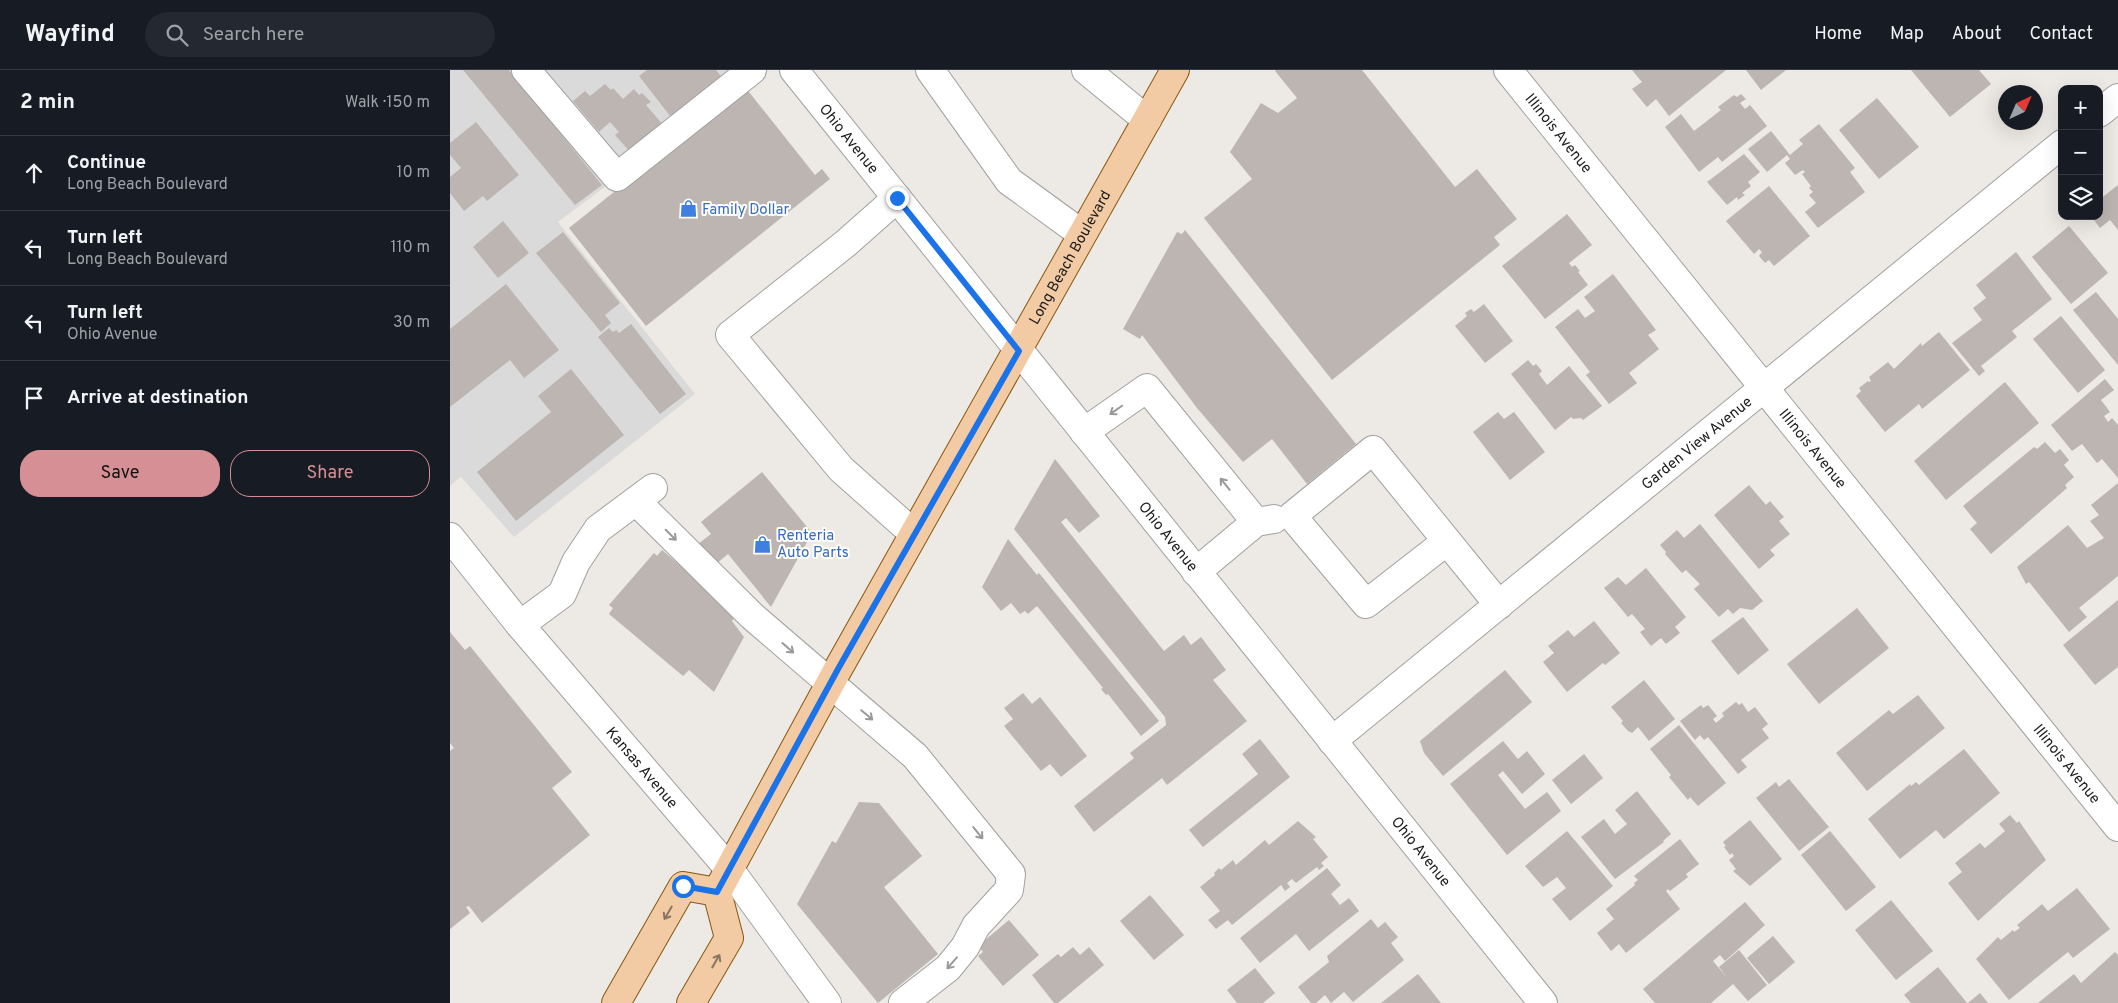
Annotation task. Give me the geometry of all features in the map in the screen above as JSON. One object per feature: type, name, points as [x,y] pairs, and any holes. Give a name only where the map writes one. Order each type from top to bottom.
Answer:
[{"type":"main road","name":"Long Beach Boulevard","points":[[724,881],[913,533],[1019,351],[1082,234],[1175,70]]},
{"type":"main road","points":[[616,1003],[683,886],[724,881],[729,938],[691,1003]]},
{"type":"street","points":[[526,70],[617,177],[752,70]]},
{"type":"street","name":"Ohio Avenue","points":[[794,70],[1542,1003]]},
{"type":"street","points":[[930,70],[1009,181],[1082,234]]},
{"type":"street","points":[[1086,70],[1147,120]]},
{"type":"street","name":"Illinois Avenue","points":[[1508,70],[2118,827]]},
{"type":"street","points":[[2103,110],[2118,98]]},
{"type":"street","name":"Garden View Avenue","points":[[1332,741],[2058,147]]},
{"type":"street","points":[[897,198],[845,244],[730,335],[841,469],[913,533]]},
{"type":"street","points":[[1084,432],[1147,388],[1256,522]]},
{"type":"street","points":[[1196,572],[1256,522],[1292,516],[1373,450],[1499,605]]},
{"type":"street","points":[[520,625],[562,594],[576,562],[598,529],[645,495],[752,616],[916,756],[1012,874],[1009,890],[976,926],[965,947],[948,968],[903,1003]]},
{"type":"street","points":[[1292,516],[1366,604],[1447,541]]},
{"type":"street","name":"Kansas Avenue","points":[[450,537],[724,881],[827,1003]]},
{"type":"shaded area","points":[[450,70],[743,70],[749,78],[558,222],[695,394],[514,537],[461,477],[450,486]]},
{"type":"building","points":[[463,70],[509,70],[602,185],[575,205]]},
{"type":"building","points":[[647,70],[716,70],[724,80],[674,121],[639,76]]},
{"type":"building","points":[[1276,70],[1362,70],[1455,187],[1477,169],[1517,219],[1494,237],[1500,245],[1332,380],[1204,218],[1252,179],[1230,152],[1261,103],[1278,113],[1297,98]]},
{"type":"building","points":[[1632,70],[1726,70],[1669,116],[1656,99],[1647,107],[1632,89],[1642,82]]},
{"type":"building","points":[[1746,70],[1786,70],[1761,90]]},
{"type":"building","points":[[1911,70],[1979,70],[1991,84],[1950,117]]},
{"type":"building","points":[[605,84],[611,90],[613,88],[623,99],[634,89],[639,95],[642,93],[651,102],[646,105],[664,126],[632,154],[615,135],[619,132],[610,122],[599,132],[573,101],[585,91],[590,96]]},
{"type":"building","points":[[745,87],[815,175],[822,169],[830,179],[646,326],[569,228]]},
{"type":"building","points":[[1741,94],[1746,99],[1740,103],[1745,109],[1750,105],[1767,126],[1722,162],[1718,157],[1699,172],[1665,127],[1681,114],[1694,131],[1721,110],[1718,107],[1734,95],[1737,97]]},
{"type":"building","points":[[1877,98],[1919,147],[1879,179],[1839,130]]},
{"type":"building","points":[[476,122],[519,175],[487,201],[483,196],[464,211],[450,193],[450,177],[461,168],[450,155],[450,143]]},
{"type":"building","points":[[1819,124],[1855,168],[1850,172],[1865,192],[1818,228],[1805,212],[1816,203],[1809,195],[1813,192],[1802,174],[1805,172],[1803,170],[1795,175],[1785,163],[1790,159],[1787,155],[1767,172],[1748,149],[1771,131],[1790,155],[1803,144],[1799,140]]},
{"type":"building","points":[[1744,154],[1760,172],[1748,182],[1751,186],[1742,193],[1745,195],[1738,200],[1737,197],[1727,205],[1707,182]]},
{"type":"building","points":[[2118,185],[2118,230],[2110,220],[2100,228],[2094,220],[2103,220],[2103,197]]},
{"type":"building","points":[[1769,186],[1810,236],[1774,266],[1769,260],[1765,263],[1759,256],[1762,252],[1759,249],[1754,254],[1726,221]]},
{"type":"building","points":[[1567,214],[1592,245],[1569,263],[1572,267],[1575,265],[1588,285],[1545,319],[1502,266]]},
{"type":"building","points":[[503,221],[529,253],[498,278],[473,247]]},
{"type":"building","points":[[2069,226],[2108,273],[2071,304],[2032,257]]},
{"type":"building","points":[[1185,230],[1356,444],[1307,484],[1272,439],[1243,462],[1197,408],[1142,335],[1140,339],[1123,329],[1177,232],[1182,234]]},
{"type":"building","points":[[563,232],[620,303],[605,315],[611,323],[601,332],[536,253]]},
{"type":"building","points":[[2016,252],[2052,299],[2012,331],[2017,337],[1981,366],[1985,371],[1979,376],[1952,343],[1982,320],[1973,308],[1986,298],[1976,285]]},
{"type":"building","points":[[1613,274],[1656,330],[1648,335],[1659,349],[1629,373],[1637,383],[1609,404],[1586,375],[1590,372],[1555,327],[1578,309],[1585,318],[1595,311],[1584,297]]},
{"type":"building","points":[[506,284],[559,350],[524,378],[510,360],[450,407],[450,329]]},
{"type":"building","points":[[2096,292],[2118,319],[2118,365],[2073,310]]},
{"type":"building","points":[[1484,304],[1513,341],[1485,363],[1455,326],[1467,316],[1465,313],[1471,309],[1474,312]]},
{"type":"building","points":[[2061,316],[2105,370],[2078,393],[2033,339]]},
{"type":"building","points":[[631,324],[686,394],[660,414],[598,337],[609,328],[613,332],[616,330],[619,333]]},
{"type":"building","points":[[1939,332],[1970,370],[1922,409],[1919,404],[1885,432],[1856,396],[1861,391],[1859,388],[1868,381],[1871,381],[1869,377],[1888,362],[1894,369],[1921,343],[1922,346]]},
{"type":"building","points":[[1528,360],[1533,366],[1536,364],[1542,371],[1539,374],[1547,385],[1569,366],[1602,406],[1583,420],[1571,417],[1555,430],[1511,374]]},
{"type":"building","points":[[571,369],[624,435],[516,521],[477,472],[551,412],[538,396]]},
{"type":"building","points":[[2105,379],[2114,390],[2101,400],[2110,412],[2104,416],[2108,422],[2112,418],[2118,425],[2118,478],[2102,459],[2097,463],[2082,444],[2072,451],[2051,425]]},
{"type":"building","points":[[2005,382],[2039,423],[1946,500],[1914,461]]},
{"type":"building","points":[[1498,412],[1504,419],[1514,412],[1545,452],[1510,480],[1473,432]]},
{"type":"building","points":[[2045,442],[2055,453],[2060,449],[2069,460],[2064,465],[2074,477],[2065,485],[2067,488],[1991,554],[1970,529],[1977,523],[1963,506],[2034,447],[2037,449]]},
{"type":"building","points":[[1055,459],[1100,516],[1079,533],[1066,518],[1061,522],[1164,651],[1184,635],[1191,645],[1201,637],[1226,670],[1213,680],[1247,721],[1167,785],[1162,778],[1094,832],[1074,806],[1134,758],[1130,753],[1166,725],[1165,717],[1014,529]]},
{"type":"building","name":"Renteria Auto Parts","points":[[762,472],[812,533],[771,607],[728,554],[715,565],[698,544],[711,534],[701,522]]},
{"type":"building","points":[[2118,483],[2118,576],[2079,608],[2087,617],[2069,632],[2029,582],[2026,584],[2017,567],[2068,525],[2087,548],[2104,538],[2090,521],[2099,515],[2091,505]]},
{"type":"building","points":[[1749,485],[1766,505],[1770,501],[1784,517],[1779,521],[1790,534],[1770,550],[1775,555],[1759,569],[1714,515]]},
{"type":"building","points":[[1700,524],[1763,601],[1752,610],[1740,608],[1733,614],[1728,609],[1719,617],[1694,589],[1700,584],[1686,570],[1682,573],[1665,554],[1666,552],[1660,545],[1677,530],[1684,538]]},
{"type":"building","points":[[1008,539],[1037,575],[1039,573],[1159,721],[1141,736],[1108,694],[1106,695],[1101,689],[1103,688],[1037,606],[1028,614],[1025,611],[1020,614],[1011,603],[1001,611],[982,587]]},
{"type":"building","points":[[662,550],[737,614],[732,621],[744,637],[714,692],[689,670],[683,676],[609,614],[613,608],[609,605],[654,553],[657,556]]},
{"type":"building","points":[[1646,568],[1686,617],[1675,627],[1680,633],[1666,644],[1661,638],[1651,646],[1640,632],[1645,629],[1632,614],[1628,617],[1604,588],[1618,577],[1626,585]]},
{"type":"building","points":[[2118,600],[2118,667],[2095,685],[2063,645]]},
{"type":"building","points":[[1857,608],[1889,648],[1819,704],[1787,664]]},
{"type":"building","points":[[1743,617],[1769,650],[1738,675],[1711,641]]},
{"type":"building","points":[[1594,621],[1620,653],[1605,665],[1603,663],[1567,692],[1543,662],[1554,653],[1548,646],[1568,630],[1574,637]]},
{"type":"building","points":[[450,632],[465,650],[470,646],[572,772],[552,788],[590,835],[482,923],[469,906],[466,907],[470,913],[450,929],[450,751],[454,748],[450,743]]},
{"type":"building","points":[[1505,670],[1532,702],[1443,776],[1424,753],[1420,741]]},
{"type":"building","points":[[1644,680],[1675,719],[1649,741],[1638,727],[1632,733],[1628,731],[1621,723],[1623,721],[1611,707]]},
{"type":"building","points":[[1023,693],[1032,704],[1040,697],[1087,756],[1061,777],[1050,764],[1041,771],[1004,726],[1013,719],[1004,708]]},
{"type":"building","points":[[1918,695],[1945,728],[1867,791],[1836,753],[1889,710],[1893,714]]},
{"type":"building","points":[[1736,702],[1739,705],[1742,703],[1748,712],[1755,707],[1768,724],[1762,729],[1769,738],[1741,760],[1747,767],[1738,774],[1708,737],[1704,740],[1700,735],[1695,740],[1680,721],[1701,705],[1703,708],[1708,705],[1717,716],[1713,719],[1716,723],[1724,716],[1722,713]]},
{"type":"building","points":[[1679,725],[1726,783],[1698,806],[1690,797],[1688,800],[1650,749]]},
{"type":"building","points":[[1260,739],[1290,777],[1203,847],[1189,830],[1258,774],[1242,754]]},
{"type":"building","points":[[1503,741],[1518,759],[1527,751],[1545,774],[1522,794],[1503,771],[1498,775],[1525,809],[1547,792],[1561,811],[1507,855],[1450,784]]},
{"type":"building","points":[[1964,749],[2000,793],[1944,839],[1936,830],[1900,859],[1868,819],[1910,784],[1911,786],[1916,782],[1919,785]]},
{"type":"building","points":[[1584,754],[1603,778],[1571,804],[1552,780]]},
{"type":"building","points":[[1789,779],[1829,827],[1799,851],[1756,798],[1776,782],[1779,787]]},
{"type":"building","points":[[1637,791],[1671,834],[1664,842],[1615,879],[1581,837],[1604,819],[1615,834],[1627,824],[1615,810]]},
{"type":"building","points":[[859,802],[879,803],[922,856],[884,887],[938,954],[878,1003],[797,904],[832,841],[836,843]]},
{"type":"building","points":[[2010,815],[2017,823],[2019,821],[2046,860],[1978,921],[1948,883],[1962,872],[1955,863],[1980,843],[1985,848],[2005,831],[1999,824]]},
{"type":"building","points":[[1750,820],[1782,859],[1750,886],[1733,871],[1736,869],[1729,860],[1734,856],[1732,853],[1730,855],[1723,842]]},
{"type":"building","points":[[1298,821],[1316,837],[1313,839],[1328,857],[1321,863],[1324,866],[1319,870],[1317,867],[1296,883],[1292,879],[1287,883],[1290,887],[1285,891],[1281,885],[1232,925],[1228,920],[1216,929],[1208,920],[1220,911],[1200,887],[1215,875],[1214,873],[1219,868],[1221,870],[1233,860],[1236,865],[1265,840],[1269,845]]},
{"type":"building","points":[[1567,831],[1613,886],[1570,921],[1552,899],[1566,888],[1557,877],[1543,887],[1525,866]]},
{"type":"building","points":[[1830,831],[1876,887],[1846,911],[1801,855]]},
{"type":"building","points":[[1680,839],[1699,864],[1686,874],[1688,877],[1670,891],[1668,889],[1666,891],[1680,909],[1626,953],[1619,944],[1611,951],[1597,933],[1614,919],[1606,909],[1635,885],[1634,883],[1638,880],[1634,876]]},
{"type":"building","points":[[1327,868],[1341,885],[1331,894],[1340,905],[1349,898],[1359,911],[1309,951],[1296,934],[1260,963],[1240,938]]},
{"type":"building","points":[[2077,888],[2110,929],[2073,958],[2068,952],[2009,1000],[1976,959],[1998,937],[2001,940],[2013,930],[2014,932],[2020,928],[2017,925],[2042,904],[2048,911]]},
{"type":"building","points":[[1150,895],[1184,935],[1154,960],[1120,921]]},
{"type":"building","points":[[1891,900],[1933,951],[1896,980],[1855,930]]},
{"type":"building","points":[[1745,902],[1765,925],[1725,961],[1720,955],[1713,961],[1728,979],[1719,967],[1739,950],[1767,985],[1748,1001],[1733,984],[1711,1003],[1655,1003],[1643,989]]},
{"type":"building","points":[[1371,919],[1378,928],[1385,922],[1398,937],[1391,943],[1404,960],[1353,1002],[1344,992],[1331,1003],[1325,995],[1316,1003],[1311,1003],[1298,987],[1329,962],[1327,956]]},
{"type":"building","points":[[1009,920],[1039,955],[1003,986],[978,956],[983,952],[978,946]]},
{"type":"building","points":[[1773,936],[1795,962],[1769,984],[1747,958]]},
{"type":"building","points":[[1073,947],[1080,955],[1089,947],[1104,965],[1058,1003],[1054,1003],[1032,975],[1058,954],[1061,957]]},
{"type":"building","points":[[2115,952],[2118,955],[2118,1003],[2038,1003],[2074,974],[2081,983]]},
{"type":"building","points":[[1938,967],[1967,1003],[1911,1003],[1904,995]]},
{"type":"building","points":[[1255,968],[1275,993],[1263,1003],[1237,1003],[1227,990]]},
{"type":"building","points":[[1418,974],[1441,1003],[1381,1003]]},
{"type":"building","points":[[1980,993],[1988,1003],[1968,1003]]},
{"type":"place","name":"Family Dollar","points":[[688,209]]},
{"type":"place","name":"Renteria Auto Parts","points":[[763,544]]},
{"type":"route","points":[[683,886],[717,892],[935,495],[1019,351],[897,198]]}]
